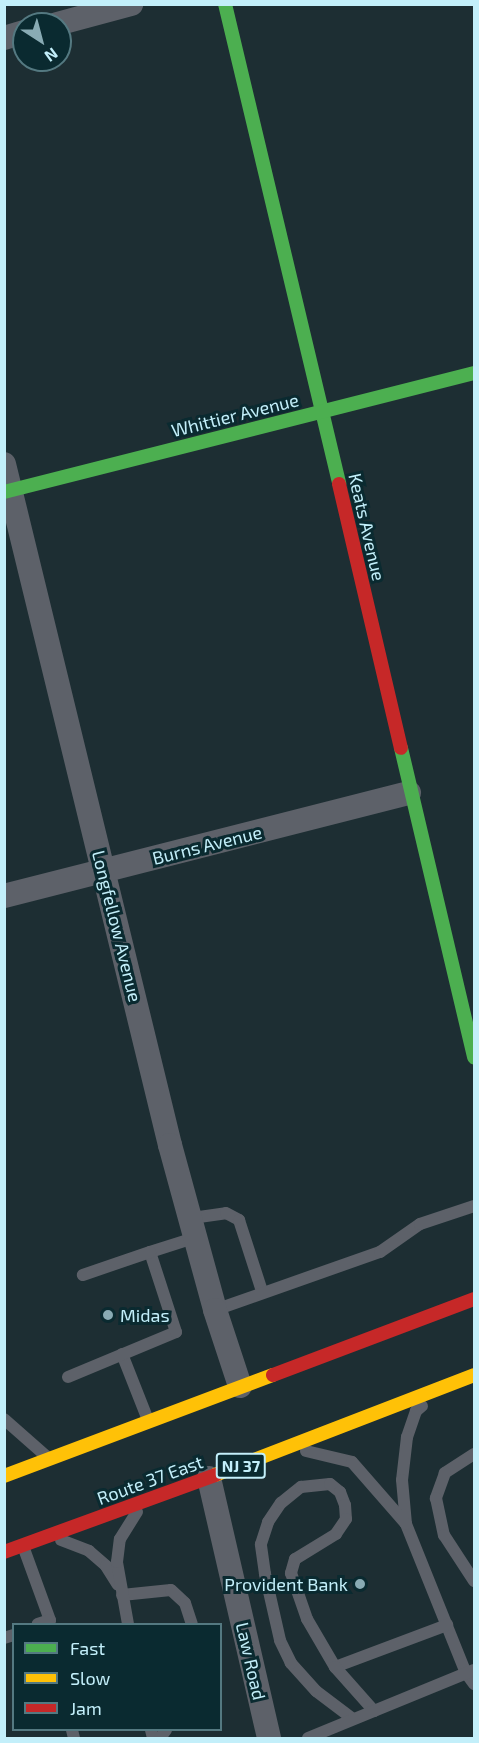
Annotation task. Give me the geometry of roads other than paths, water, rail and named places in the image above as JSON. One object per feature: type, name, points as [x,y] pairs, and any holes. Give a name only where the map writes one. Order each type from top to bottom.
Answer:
[{"type":"main road","name":"Keats Avenue","points":[[225,4],[410,793],[470,1020],[474,1057]]},
{"type":"main road","name":"Whittier Avenue","points":[[8,491],[474,373]]},
{"type":"main road","points":[[4,1476],[474,1299]]},
{"type":"main road","name":"Route 37 East","points":[[4,1552],[290,1448],[439,1391],[474,1375]]},
{"type":"street","points":[[72,20],[131,4]]},
{"type":"street","name":"Longfellow Avenue","points":[[4,464],[8,491],[170,1144],[215,1310],[240,1386]]},
{"type":"street","name":"Burns Avenue","points":[[4,896],[410,793]]},
{"type":"street","name":"Law Road","points":[[209,1478],[269,1738]]},
{"type":"lane","points":[[215,1310],[262,1291],[380,1252],[420,1224],[474,1206]]},
{"type":"lane","points":[[83,1275],[150,1252],[194,1227],[226,1213],[239,1220],[262,1291]]},
{"type":"lane","points":[[69,1377],[176,1332],[150,1252]]},
{"type":"lane","points":[[122,1354],[148,1421]]},
{"type":"lane","points":[[439,1391],[416,1411],[407,1437],[402,1480],[406,1524],[474,1684]]},
{"type":"lane","points":[[4,1419],[49,1459]]},
{"type":"lane","points":[[290,1448],[352,1462],[406,1524]]},
{"type":"lane","points":[[474,1454],[445,1473],[436,1498],[444,1535],[474,1581]]},
{"type":"lane","points":[[353,1719],[316,1691],[291,1663],[280,1640],[265,1574],[261,1544],[268,1522],[300,1487],[319,1482],[340,1492],[346,1519],[336,1534],[295,1560],[291,1573],[307,1619],[335,1667],[374,1711]]},
{"type":"lane","points":[[128,1623],[117,1563],[120,1539],[137,1512],[151,1499]]},
{"type":"lane","points":[[39,1539],[69,1540],[89,1551],[106,1566],[121,1592]]},
{"type":"lane","points":[[22,1545],[50,1620],[41,1623]]},
{"type":"lane","points":[[121,1592],[171,1590],[185,1603],[192,1623]]},
{"type":"lane","points":[[335,1667],[447,1625]]},
{"type":"lane","points":[[308,1738],[470,1672]]},
{"type":"place","name":"Midas","points":[[108,1315]]},
{"type":"place","name":"Provident Bank","points":[[360,1584]]}]
